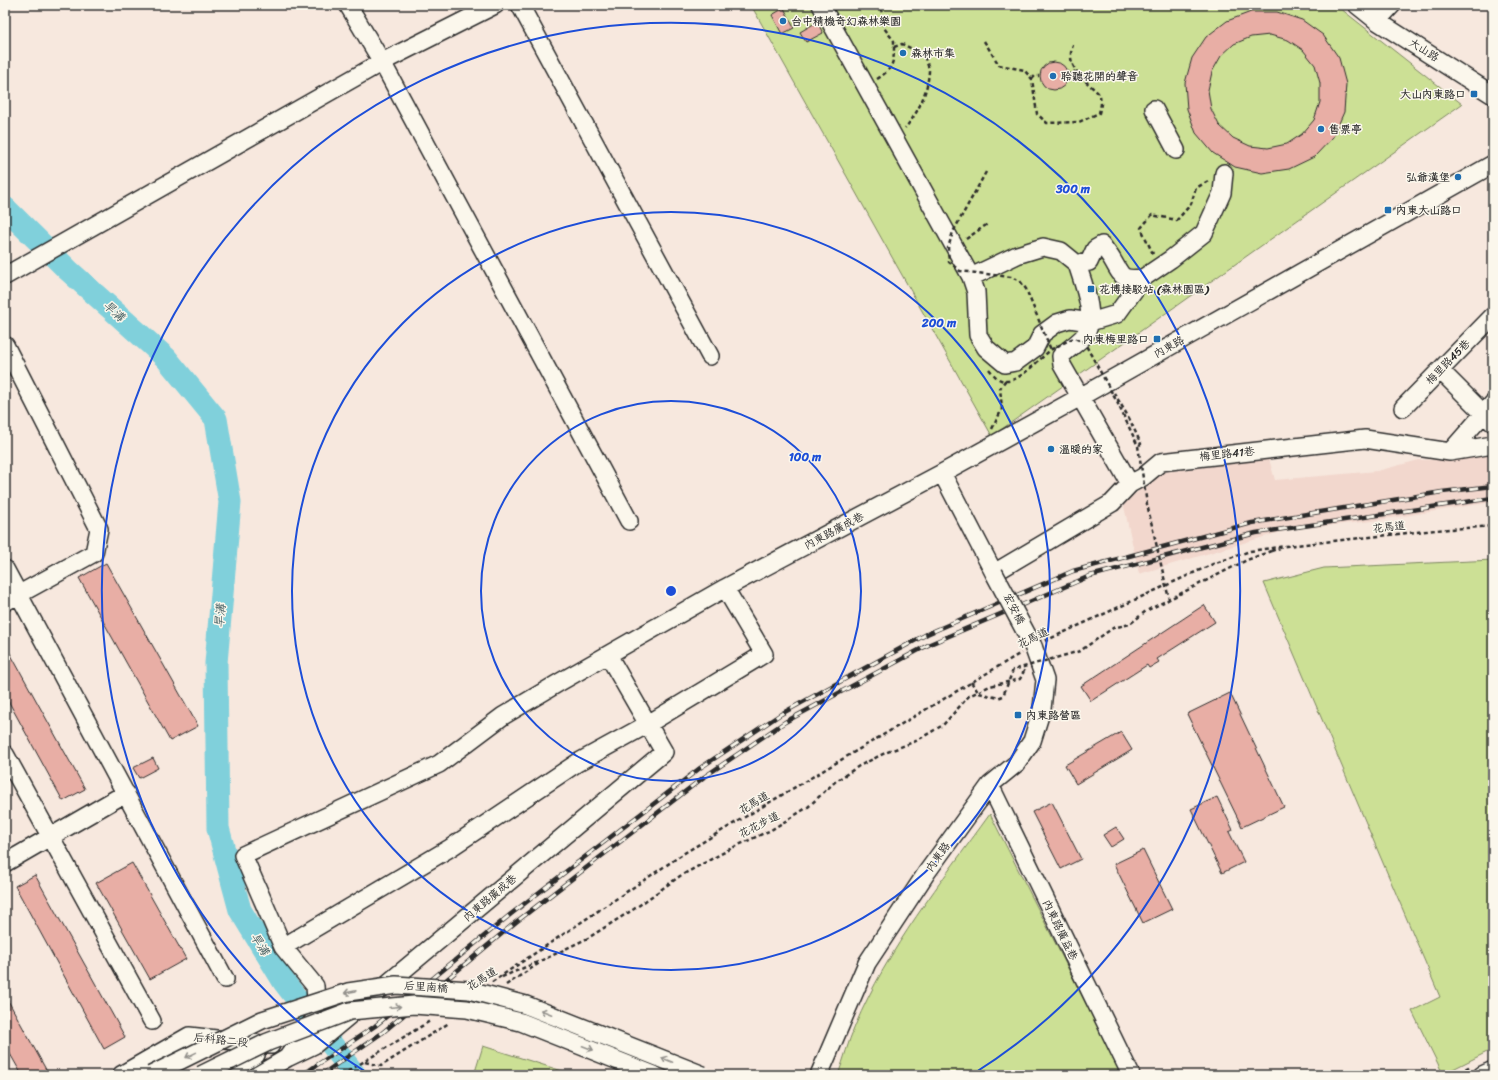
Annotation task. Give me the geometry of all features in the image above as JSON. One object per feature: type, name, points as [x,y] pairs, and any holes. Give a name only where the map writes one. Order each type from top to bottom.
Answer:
[{"type":"street","points":[[348,5],[382,62],[628,521]]},
{"type":"street","points":[[5,276],[382,62],[496,5]]},
{"type":"street","points":[[520,5],[710,356]]},
{"type":"street","points":[[821,5],[969,274],[976,292],[978,335],[986,348],[1005,364],[1016,362],[1035,348],[1042,334],[1057,323],[1070,319],[1090,322],[1117,314],[1143,278],[1160,267],[1204,233],[1222,193],[1224,173]]},
{"type":"street","name":"大山路","points":[[1357,5],[1377,21],[1493,94]]},
{"type":"street","points":[[1377,21],[1392,5]]},
{"type":"street","points":[[1154,109],[1176,150]]},
{"type":"street","name":"內東路","points":[[942,473],[1080,397],[1493,164]]},
{"type":"street","points":[[1077,264],[1089,262],[1095,249],[1102,245],[1113,259],[1120,275],[1128,279],[1143,278]]},
{"type":"street","points":[[969,274],[1017,255],[1043,247],[1061,251],[1077,264],[1089,305],[1090,322],[1085,335],[1061,356],[1062,365],[1130,484]]},
{"type":"street","name":"梅里路45巷","points":[[1403,408],[1493,316]]},
{"type":"street","points":[[5,345],[99,529],[94,553],[12,598]]},
{"type":"street","points":[[1440,370],[1490,413],[1450,452]]},
{"type":"street","name":"梅里路41巷","points":[[994,573],[1112,502],[1130,484],[1144,477],[1161,462],[1365,439],[1390,441],[1450,452],[1493,445]]},
{"type":"street","points":[[942,473],[994,573]]},
{"type":"street","name":"內東路廣成巷","points":[[287,1058],[314,1045],[664,752],[608,655],[725,588],[942,473]]},
{"type":"street","points":[[5,569],[12,598],[126,792],[225,979]]},
{"type":"street","name":"宏安橋","points":[[994,573],[1033,646]]},
{"type":"street","points":[[283,947],[450,848],[577,763],[648,724],[764,654],[725,588]]},
{"type":"street","name":"內東路","points":[[820,1075],[867,963],[927,872],[990,785],[1017,763],[1032,740],[1042,709],[1045,680],[1033,646]]},
{"type":"street","points":[[258,1075],[287,1058],[317,1015],[315,986],[283,947],[243,855],[439,764],[503,716],[608,655]]},
{"type":"street","points":[[5,754],[152,1021]]},
{"type":"street","name":"內東路廣益巷","points":[[990,785],[1131,1075]]},
{"type":"street","points":[[5,862],[126,792]]},
{"type":"street","name":"后里南橋","points":[[151,1075],[262,1020],[348,992],[396,985],[469,990],[526,1005],[703,1075]]},
{"type":"street","name":"后里南橋","points":[[201,1075],[268,1042],[350,1011],[414,1005],[467,1009],[521,1022],[654,1075]]},
{"type":"street","name":"后科路二段","points":[[121,1075],[189,1036],[273,1045]]},
{"type":"street","points":[[273,1045],[301,1038]]},
{"type":"street","points":[[217,1039],[225,1057],[218,1075]]},
{"type":"street","name":"后科路二段","points":[[223,1075],[273,1045]]},
{"type":"street","points":[[1482,1075],[1493,1070]]},
{"type":"path","points":[[866,86],[885,74],[894,63],[894,41],[884,28],[881,8],[885,5]]},
{"type":"path","points":[[984,41],[999,65],[1024,70],[1032,79],[1037,114],[1047,123],[1079,122],[1099,113],[1101,104],[1100,95],[1075,71],[1070,53],[1073,45]]},
{"type":"path","points":[[894,47],[902,44],[923,54],[929,70],[924,95],[914,119],[894,140]]},
{"type":"path","points":[[1068,74],[1072,74],[1075,71]]},
{"type":"path","points":[[1032,79],[1035,76],[1039,76]]},
{"type":"path","points":[[986,172],[953,232],[948,248],[949,262],[960,270],[969,274],[1011,277],[1020,281],[1026,289],[1052,350]]},
{"type":"path","points":[[1160,267],[1148,246],[1141,228],[1152,216],[1176,220],[1191,204],[1196,188],[1224,173]]},
{"type":"path","points":[[954,246],[989,223]]},
{"type":"path","points":[[989,369],[996,378],[1007,381],[1017,379],[1052,350],[1074,338],[1084,342],[1117,402],[1138,446],[1147,504],[1169,599]]},
{"type":"path","points":[[987,432],[993,428],[1002,409],[1000,388],[1016,362]]},
{"type":"path","points":[[1115,396],[1129,418],[1141,444],[1138,446]]},
{"type":"path","name":"花馬道","points":[[490,984],[686,852],[970,682],[1033,646],[1213,564],[1250,551],[1436,530],[1493,526]]},
{"type":"path","name":"花馬道","points":[[978,692],[998,698],[1003,696],[1014,670],[1026,668],[1080,652],[1113,628],[1130,624],[1146,611],[1169,599],[1247,560],[1286,546]]},
{"type":"path","name":"花花步道","points":[[497,979],[547,958],[588,938],[634,909],[680,876],[732,848],[770,830],[808,807],[836,781],[859,766],[885,753],[916,741],[943,725],[969,696],[990,686],[1020,679],[1026,668]]},
{"type":"path","points":[[970,682],[978,692]]},
{"type":"path","points":[[342,1075],[431,1020]]},
{"type":"shaded area","points":[[1493,449],[1493,502],[1372,521],[1287,530],[1139,574],[1123,502],[1138,492],[1150,474],[1269,459],[1275,480],[1377,471],[1419,460],[1454,459]]},
{"type":"green space","points":[[751,5],[1336,5],[1462,104],[992,436]]},
{"type":"green space","points":[[1493,560],[1493,1049],[1443,1074],[1412,1011],[1440,997],[1264,583],[1324,568]]},
{"type":"green space","points":[[990,814],[1122,1075],[838,1075],[855,1026],[868,997],[883,970],[916,916]]},
{"type":"green space","points":[[483,1046],[575,1075],[474,1075]]},
{"type":"building","name":"台中精機奇幻森林樂園","points":[[784,8],[794,28],[782,34],[772,15]]},
{"type":"building","points":[[1251,12],[1277,12],[1302,20],[1323,35],[1339,58],[1346,84],[1344,112],[1333,137],[1314,157],[1289,169],[1262,173],[1235,167],[1213,153],[1196,133],[1187,109],[1185,83],[1192,58],[1206,37],[1227,21]],"holes":[[[1270,35],[1288,40],[1303,50],[1315,65],[1320,83],[1320,102],[1314,120],[1302,134],[1287,144],[1268,148],[1250,146],[1233,138],[1219,125],[1211,109],[1208,90],[1212,72],[1221,56],[1234,44],[1251,37]]]},
{"type":"building","name":"台中精機奇幻森林樂園","points":[[817,22],[823,33],[806,42],[800,32]]},
{"type":"building","points":[[1054,62],[1064,66],[1068,76],[1064,86],[1054,90],[1044,86],[1040,76],[1044,66]]},
{"type":"building","points":[[106,563],[198,726],[170,741],[79,578]]},
{"type":"building","points":[[1204,605],[1215,622],[1157,659],[1159,662],[1149,668],[1147,665],[1091,701],[1081,686]]},
{"type":"building","points":[[5,644],[85,789],[63,801],[5,695]]},
{"type":"building","points":[[1230,693],[1284,807],[1242,827],[1187,714]]},
{"type":"building","points":[[1121,732],[1132,750],[1076,784],[1065,765]]},
{"type":"building","points":[[153,758],[158,768],[139,778],[133,768]]},
{"type":"building","points":[[1217,797],[1233,830],[1229,832],[1244,862],[1222,873],[1191,809]]},
{"type":"building","points":[[1052,802],[1081,859],[1061,869],[1032,812]]},
{"type":"building","points":[[1116,827],[1124,839],[1111,847],[1103,835]]},
{"type":"building","points":[[1143,850],[1172,909],[1143,923],[1114,864]]},
{"type":"building","points":[[132,863],[186,959],[150,979],[96,883]]},
{"type":"building","points":[[35,875],[125,1037],[104,1049],[15,886]]},
{"type":"building","points":[[5,995],[49,1075],[22,1075],[5,1045]]},
{"type":"waterway","name":"旱溝","points":[[5,208],[68,270],[166,358],[216,419],[230,502],[216,663],[218,828],[240,910],[284,982],[355,1075]]},
{"type":"railway","points":[[302,1075],[375,1026],[511,914],[700,768],[781,714],[927,634],[1073,571],[1252,523],[1442,492],[1493,486]]},
{"type":"railway","points":[[321,1075],[382,1033],[516,922],[704,777],[785,722],[930,644],[1090,576],[1256,533],[1493,498]]},
{"type":"place","name":"台中精機奇幻森林樂園","points":[[783,21]]},
{"type":"place","name":"森林市集","points":[[903,53]]},
{"type":"place","name":"聆聽花開的聲音","points":[[1053,76]]},
{"type":"place","name":"大山內東路口","points":[[1474,94]]},
{"type":"place","name":"售票亭","points":[[1321,129]]},
{"type":"place","name":"弘爺漢堡","points":[[1458,177]]},
{"type":"place","name":"內東大山路口","points":[[1388,210]]},
{"type":"place","name":"花博接駁站 (森林園區)","points":[[1091,289]]},
{"type":"place","name":"內東梅里路口","points":[[1157,339]]},
{"type":"place","name":"溫暖的家","points":[[1051,449]]},
{"type":"place","name":"內東路營區","points":[[1018,715]]}]
